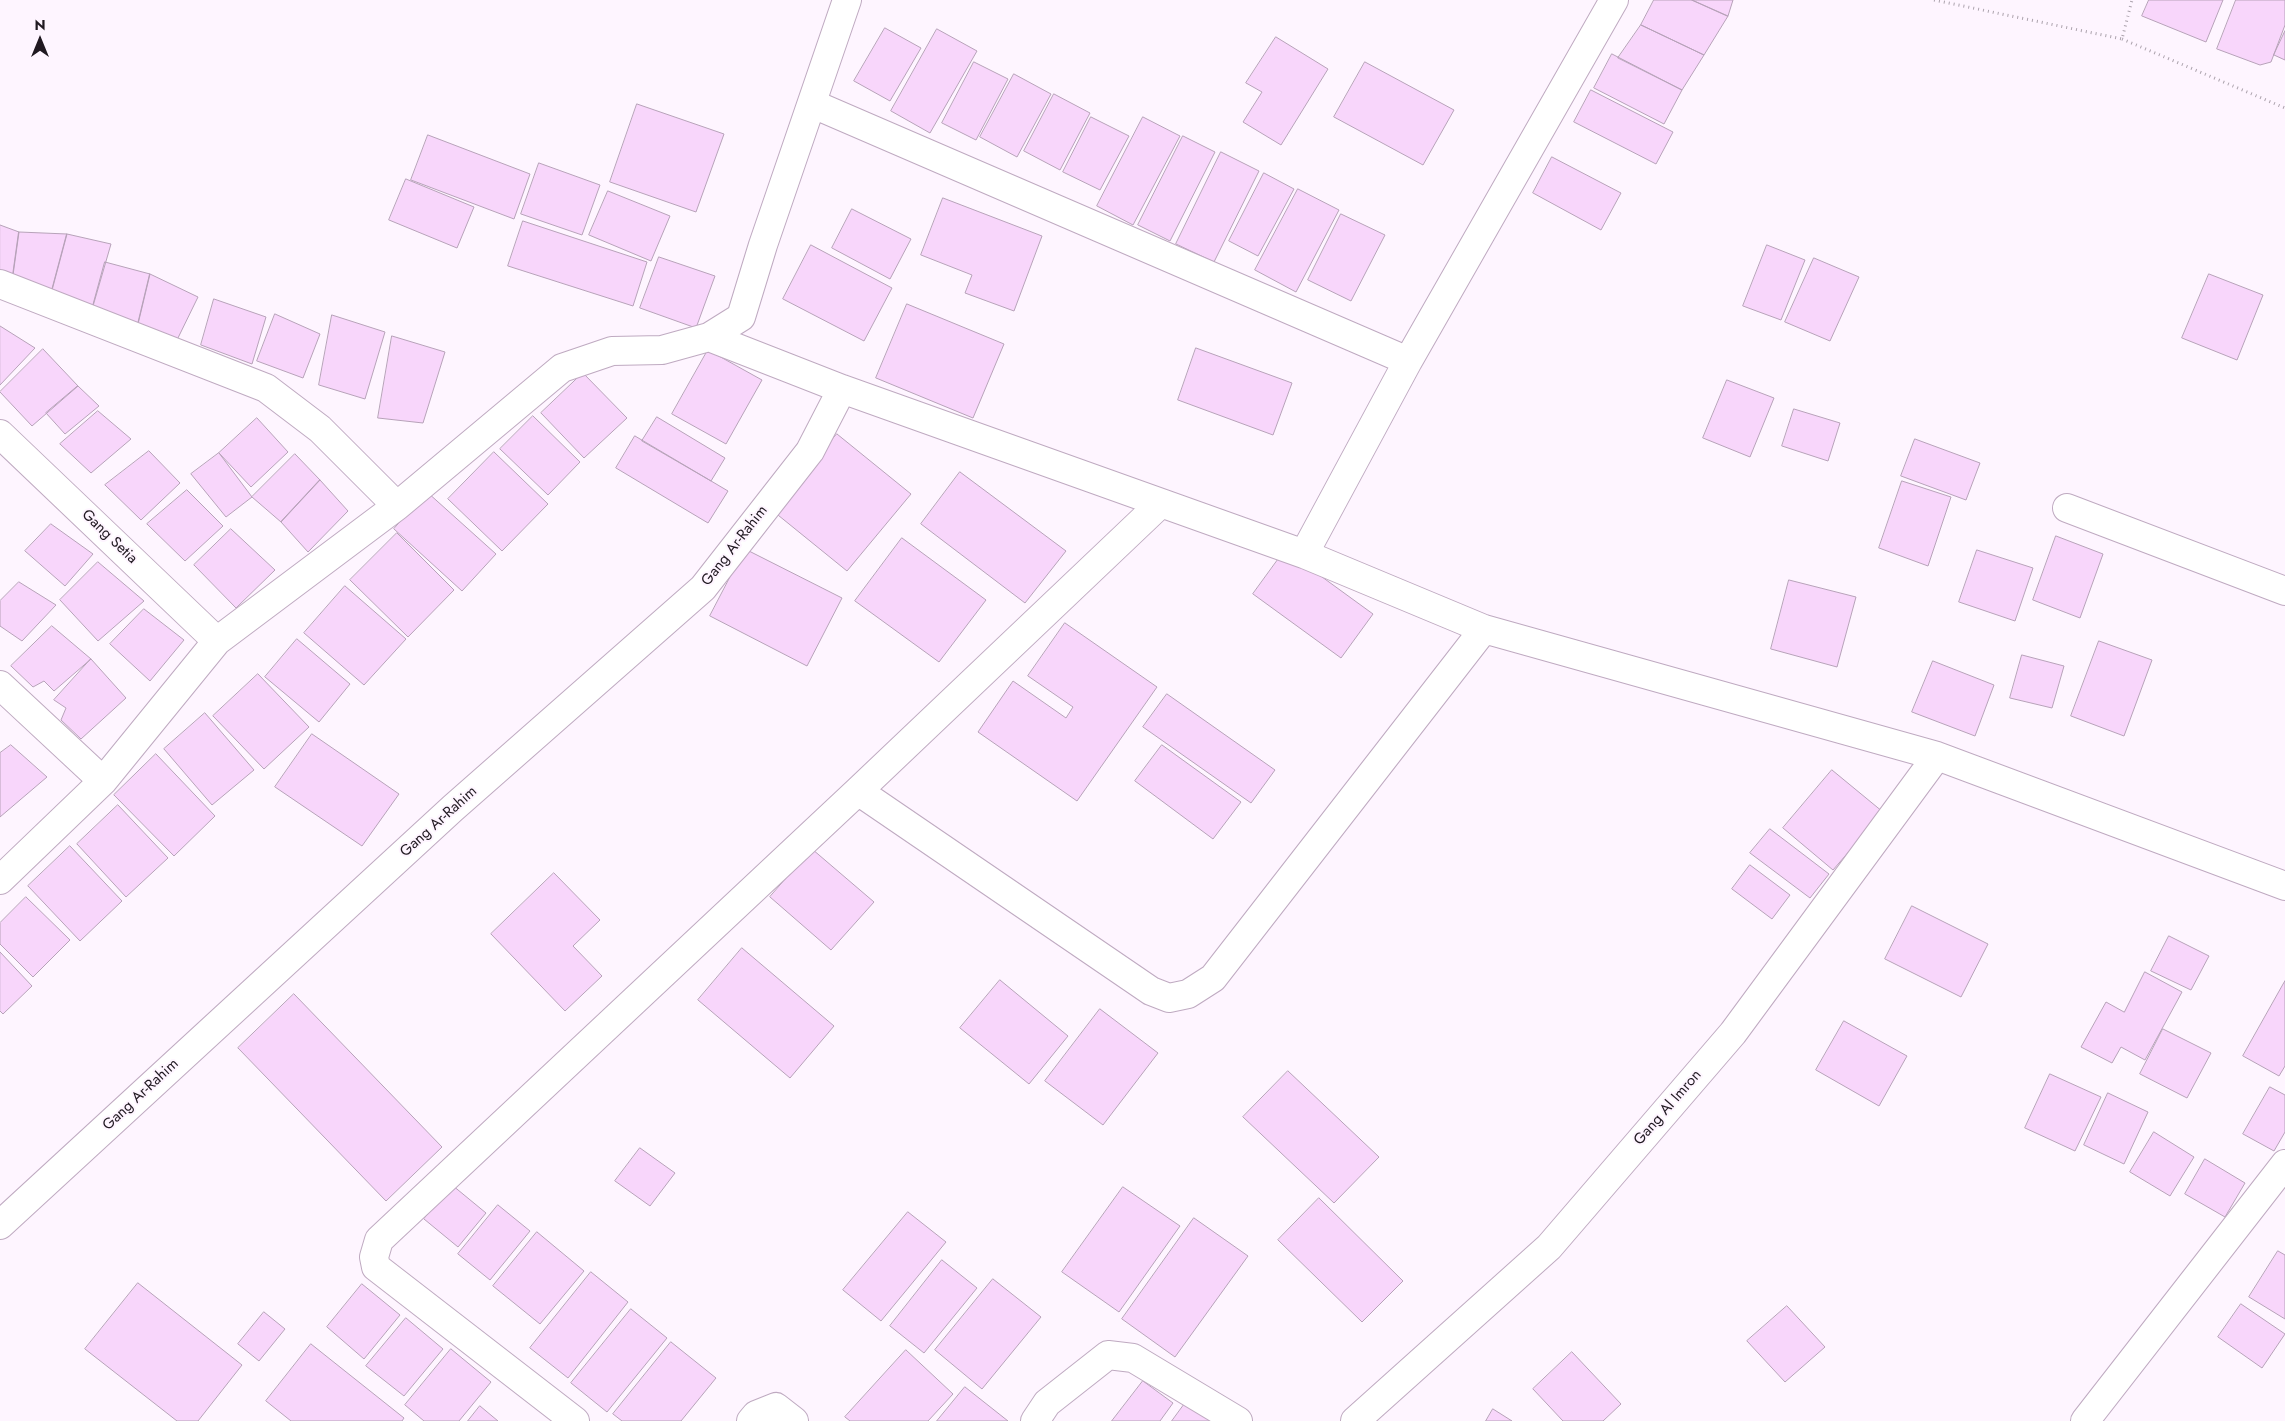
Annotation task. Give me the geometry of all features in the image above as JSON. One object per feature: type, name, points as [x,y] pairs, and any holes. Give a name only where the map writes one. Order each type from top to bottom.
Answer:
[{"type":"street","points":[[0,880],[102,781],[217,641],[397,506],[562,368],[612,351],[662,350],[709,337],[741,317],[763,245],[813,104],[847,0]]},
{"type":"street","points":[[1304,554],[1408,361],[1614,0]]},
{"type":"street","points":[[813,104],[1408,361]]},
{"type":"street","points":[[0,284],[266,388],[320,429],[397,506]]},
{"type":"street","points":[[709,337],[842,389],[1304,554],[1484,629],[1938,756],[2285,886]]},
{"type":"street","name":"Gang Ar-Rahim","points":[[0,1225],[453,808],[703,588],[810,451],[842,389]]},
{"type":"street","name":"Gang Setia","points":[[0,434],[217,641]]},
{"type":"street","points":[[575,1421],[376,1268],[374,1257],[379,1240],[858,791],[1160,504]]},
{"type":"street","points":[[2067,508],[2285,591]]},
{"type":"street","points":[[858,791],[1151,992],[1169,998],[1188,994],[1213,978],[1484,629]]},
{"type":"street","points":[[0,685],[102,781]]},
{"type":"street","name":"Gang Al Imron","points":[[1355,1421],[1549,1246],[1733,1033],[1938,756]]},
{"type":"street","points":[[2084,1421],[2285,1164]]},
{"type":"street","points":[[1035,1421],[1047,1403],[1108,1355],[1134,1358],[1238,1421]]},
{"type":"street","points":[[751,1421],[756,1414],[776,1407],[794,1421]]},
{"type":"path","points":[[1934,0],[2122,39],[2285,108]]},
{"type":"path","points":[[2122,39],[2132,0]]},
{"type":"building","points":[[1654,0],[1692,0],[1728,16],[1704,55],[1641,25]]},
{"type":"building","points":[[1692,0],[1733,0],[1728,16]]},
{"type":"building","points":[[2149,0],[2223,0],[2206,42],[2142,16]]},
{"type":"building","points":[[2236,0],[2285,0],[2285,25],[2271,62],[2260,65],[2217,49]]},
{"type":"building","points":[[1641,25],[1704,55],[1682,90],[1618,58]]},
{"type":"building","points":[[885,28],[921,48],[890,101],[854,81]]},
{"type":"building","points":[[937,29],[977,51],[930,133],[891,111]]},
{"type":"building","points":[[2285,31],[2285,60],[2274,55]]},
{"type":"building","points":[[1276,37],[1328,69],[1281,145],[1243,122],[1262,92],[1246,83]]},
{"type":"building","points":[[1612,54],[1682,90],[1664,124],[1594,88]]},
{"type":"building","points":[[974,62],[1008,79],[976,140],[942,123]]},
{"type":"building","points":[[1365,62],[1454,110],[1423,165],[1334,117]]},
{"type":"building","points":[[1014,74],[1051,94],[1017,157],[980,137]]},
{"type":"building","points":[[1591,90],[1673,132],[1656,164],[1574,122]]},
{"type":"building","points":[[1054,94],[1090,113],[1060,170],[1024,151]]},
{"type":"building","points":[[637,104],[724,134],[696,212],[610,182]]},
{"type":"building","points":[[1091,117],[1129,136],[1100,190],[1063,172]]},
{"type":"building","points":[[1143,117],[1180,136],[1133,225],[1097,206]]},
{"type":"building","points":[[428,135],[530,174],[514,219],[411,180]]},
{"type":"building","points":[[1183,136],[1215,152],[1170,241],[1138,225]]},
{"type":"building","points":[[1221,152],[1259,171],[1214,262],[1176,244]]},
{"type":"building","points":[[1552,157],[1621,193],[1601,230],[1533,193]]},
{"type":"building","points":[[539,163],[600,185],[582,235],[521,214]]},
{"type":"building","points":[[1264,173],[1294,189],[1258,256],[1229,241]]},
{"type":"building","points":[[406,179],[474,207],[457,248],[389,220]]},
{"type":"building","points":[[1298,189],[1339,210],[1296,292],[1255,270]]},
{"type":"building","points":[[608,191],[670,216],[651,261],[589,235]]},
{"type":"building","points":[[943,198],[1042,236],[1014,311],[965,293],[972,275],[921,255]]},
{"type":"building","points":[[852,209],[911,239],[890,279],[832,248]]},
{"type":"building","points":[[1341,214],[1385,235],[1351,301],[1308,280]]},
{"type":"building","points":[[523,221],[647,262],[633,306],[508,266]]},
{"type":"building","points":[[0,225],[19,232],[13,275],[0,274]]},
{"type":"building","points":[[19,232],[67,234],[51,294],[13,275]]},
{"type":"building","points":[[67,234],[111,244],[93,306],[51,294]]},
{"type":"building","points":[[811,245],[892,288],[864,341],[783,299]]},
{"type":"building","points":[[1767,245],[1805,260],[1781,320],[1743,306]]},
{"type":"building","points":[[659,257],[715,276],[696,328],[640,308]]},
{"type":"building","points":[[1814,258],[1859,277],[1830,341],[1785,322]]},
{"type":"building","points":[[105,262],[150,274],[138,324],[93,306]]},
{"type":"building","points":[[150,274],[198,297],[176,342],[138,324]]},
{"type":"building","points":[[2209,274],[2263,295],[2237,360],[2182,338]]},
{"type":"building","points":[[214,299],[266,317],[252,364],[201,345]]},
{"type":"building","points":[[907,304],[1004,344],[973,418],[876,378]]},
{"type":"building","points":[[275,314],[320,334],[303,378],[257,361]]},
{"type":"building","points":[[332,315],[385,332],[365,399],[319,385]]},
{"type":"building","points":[[0,326],[35,348],[0,385]]},
{"type":"building","points":[[392,336],[445,352],[423,423],[378,418]]},
{"type":"building","points":[[1196,348],[1292,383],[1273,435],[1178,400]]},
{"type":"building","points":[[43,349],[78,386],[32,426],[0,392]]},
{"type":"building","points":[[708,350],[762,380],[726,444],[672,414]]},
{"type":"building","points":[[583,373],[627,418],[584,458],[541,413]]},
{"type":"building","points":[[1727,380],[1774,398],[1750,457],[1703,438]]},
{"type":"building","points":[[78,386],[99,406],[65,434],[46,413]]},
{"type":"building","points":[[1794,409],[1840,423],[1828,461],[1782,446]]},
{"type":"building","points":[[98,411],[131,439],[91,473],[60,444]]},
{"type":"building","points":[[533,416],[580,462],[548,495],[500,449]]},
{"type":"building","points":[[657,417],[725,458],[711,481],[642,441]]},
{"type":"building","points":[[257,418],[288,452],[251,487],[219,453]]},
{"type":"building","points":[[837,434],[911,494],[847,571],[773,511]]},
{"type":"building","points":[[635,436],[728,491],[708,523],[616,468]]},
{"type":"building","points":[[1915,439],[1980,463],[1966,500],[1901,476]]},
{"type":"building","points":[[149,451],[180,483],[141,520],[105,485]]},
{"type":"building","points":[[494,452],[548,504],[502,551],[448,499]]},
{"type":"building","points":[[219,453],[252,497],[226,517],[191,474]]},
{"type":"building","points":[[295,454],[320,480],[281,522],[252,497]]},
{"type":"building","points":[[960,472],[1066,551],[1025,603],[921,524]]},
{"type":"building","points":[[320,480],[348,511],[308,552],[281,522]]},
{"type":"building","points":[[1902,481],[1951,497],[1928,566],[1879,548]]},
{"type":"building","points":[[187,490],[223,526],[185,561],[147,524]]},
{"type":"building","points":[[427,492],[496,554],[462,591],[394,529]]},
{"type":"building","points":[[51,524],[93,554],[65,586],[25,551]]},
{"type":"building","points":[[231,529],[275,570],[236,608],[194,565]]},
{"type":"building","points":[[397,533],[454,590],[408,637],[350,580]]},
{"type":"building","points":[[2056,536],[2103,554],[2080,618],[2033,600]]},
{"type":"building","points":[[902,538],[986,600],[939,662],[855,601]]},
{"type":"building","points":[[745,549],[842,598],[807,666],[710,616]]},
{"type":"building","points":[[1285,550],[1373,614],[1341,658],[1253,594]]},
{"type":"building","points":[[1977,550],[2033,568],[2015,621],[1959,602]]},
{"type":"building","points":[[98,562],[144,601],[98,641],[60,600]]},
{"type":"building","points":[[1789,580],[1856,597],[1837,667],[1771,649]]},
{"type":"building","points":[[19,582],[56,605],[22,641],[0,626],[0,601]]},
{"type":"building","points":[[345,586],[406,639],[364,685],[304,633]]},
{"type":"building","points":[[144,609],[184,640],[150,681],[110,644]]},
{"type":"building","points":[[1065,623],[1157,687],[1077,801],[978,732],[1013,681],[1066,718],[1073,707],[1028,676]]},
{"type":"building","points":[[52,626],[91,659],[54,691],[44,681],[33,687],[11,666]]},
{"type":"building","points":[[297,639],[350,684],[319,722],[265,677]]},
{"type":"building","points":[[2099,641],[2152,660],[2124,736],[2071,716]]},
{"type":"building","points":[[2022,655],[2064,666],[2052,708],[2010,698]]},
{"type":"building","points":[[91,659],[126,698],[81,739],[61,720],[66,708],[54,700]]},
{"type":"building","points":[[1933,661],[1994,685],[1975,736],[1912,712]]},
{"type":"building","points":[[258,674],[309,727],[264,769],[213,716]]},
{"type":"building","points":[[1167,694],[1275,770],[1251,803],[1143,727]]},
{"type":"building","points":[[205,713],[254,770],[212,805],[164,749]]},
{"type":"building","points":[[312,734],[399,794],[362,846],[275,787]]},
{"type":"building","points":[[11,745],[47,777],[0,817],[0,753]]},
{"type":"building","points":[[1162,745],[1241,802],[1213,839],[1135,781]]},
{"type":"building","points":[[156,754],[215,816],[174,856],[114,795]]},
{"type":"building","points":[[1832,770],[1883,812],[1833,870],[1783,828]]},
{"type":"building","points":[[118,805],[168,858],[126,897],[77,844]]},
{"type":"building","points":[[1770,829],[1829,874],[1810,898],[1750,853]]},
{"type":"building","points":[[70,846],[122,901],[80,941],[28,886]]},
{"type":"building","points":[[812,849],[874,902],[831,950],[770,897]]},
{"type":"building","points":[[1750,865],[1790,895],[1772,919],[1732,889]]},
{"type":"building","points":[[554,873],[600,920],[573,946],[602,976],[565,1011],[491,934]]},
{"type":"building","points":[[26,897],[70,940],[33,977],[0,944],[0,923]]},
{"type":"building","points":[[1912,906],[1988,944],[1961,997],[1885,959]]},
{"type":"building","points":[[2169,936],[2209,956],[2191,990],[2151,971]]},
{"type":"building","points":[[742,948],[834,1026],[790,1078],[698,1000]]},
{"type":"building","points":[[0,952],[32,986],[3,1014],[0,1011]]},
{"type":"building","points":[[2145,972],[2182,992],[2145,1060],[2121,1047],[2112,1063],[2081,1047],[2106,1002],[2124,1012]]},
{"type":"building","points":[[1000,980],[1068,1036],[1029,1084],[960,1028]]},
{"type":"building","points":[[2285,981],[2285,1066],[2279,1076],[2243,1056]]},
{"type":"building","points":[[294,994],[442,1147],[386,1201],[238,1048]]},
{"type":"building","points":[[1100,1009],[1158,1053],[1103,1125],[1045,1081]]},
{"type":"building","points":[[1844,1021],[1907,1056],[1879,1106],[1816,1070]]},
{"type":"building","points":[[2163,1029],[2211,1053],[2187,1098],[2140,1074]]},
{"type":"building","points":[[1288,1071],[1379,1157],[1334,1203],[1243,1117]]},
{"type":"building","points":[[2050,1074],[2101,1097],[2075,1151],[2025,1128]]},
{"type":"building","points":[[2270,1087],[2285,1095],[2285,1132],[2274,1151],[2243,1134]]},
{"type":"building","points":[[2108,1093],[2148,1112],[2124,1164],[2084,1145]]},
{"type":"building","points":[[2154,1132],[2194,1157],[2170,1196],[2130,1172]]},
{"type":"building","points":[[640,1148],[675,1173],[650,1206],[615,1181]]},
{"type":"building","points":[[2205,1159],[2245,1183],[2225,1217],[2185,1194]]},
{"type":"building","points":[[452,1185],[486,1213],[458,1247],[424,1219]]},
{"type":"building","points":[[1123,1187],[1180,1226],[1119,1312],[1062,1272]]},
{"type":"building","points":[[1319,1198],[1403,1281],[1362,1322],[1278,1240]]},
{"type":"building","points":[[498,1205],[530,1231],[490,1280],[458,1254]]},
{"type":"building","points":[[908,1212],[946,1242],[881,1321],[843,1290]]},
{"type":"building","points":[[1194,1218],[1248,1256],[1175,1357],[1122,1319]]},
{"type":"building","points":[[537,1232],[584,1271],[540,1324],[493,1286]]},
{"type":"building","points":[[2278,1251],[2285,1255],[2285,1319],[2249,1297]]},
{"type":"building","points":[[942,1260],[977,1288],[924,1353],[890,1326]]},
{"type":"building","points":[[591,1272],[628,1302],[568,1378],[530,1348]]},
{"type":"building","points":[[993,1279],[1041,1317],[982,1389],[935,1350]]},
{"type":"building","points":[[138,1283],[242,1365],[198,1421],[177,1421],[85,1349]]},
{"type":"building","points":[[362,1284],[400,1315],[364,1359],[327,1327]]},
{"type":"building","points":[[2241,1304],[2285,1334],[2262,1368],[2218,1337]]},
{"type":"building","points":[[1787,1306],[1825,1347],[1785,1382],[1747,1341]]},
{"type":"building","points":[[631,1309],[667,1338],[607,1412],[571,1383]]},
{"type":"building","points":[[264,1312],[285,1329],[259,1361],[238,1344]]},
{"type":"building","points":[[406,1318],[443,1349],[404,1396],[366,1366]]},
{"type":"building","points":[[671,1342],[716,1378],[681,1421],[622,1421],[613,1414]]},
{"type":"building","points":[[311,1344],[404,1418],[402,1421],[291,1421],[266,1401]]},
{"type":"building","points":[[451,1349],[491,1382],[459,1421],[424,1421],[405,1405]]},
{"type":"building","points":[[906,1350],[953,1394],[928,1421],[850,1421],[845,1417]]},
{"type":"building","points":[[1572,1352],[1621,1404],[1603,1421],[1563,1421],[1533,1389]]},
{"type":"building","points":[[1143,1381],[1173,1403],[1160,1421],[1112,1421]]},
{"type":"building","points":[[965,1387],[1008,1421],[937,1421]]},
{"type":"building","points":[[1186,1402],[1212,1421],[1172,1421]]},
{"type":"building","points":[[480,1406],[498,1421],[468,1421]]},
{"type":"building","points":[[1493,1409],[1512,1421],[1486,1421]]}]
